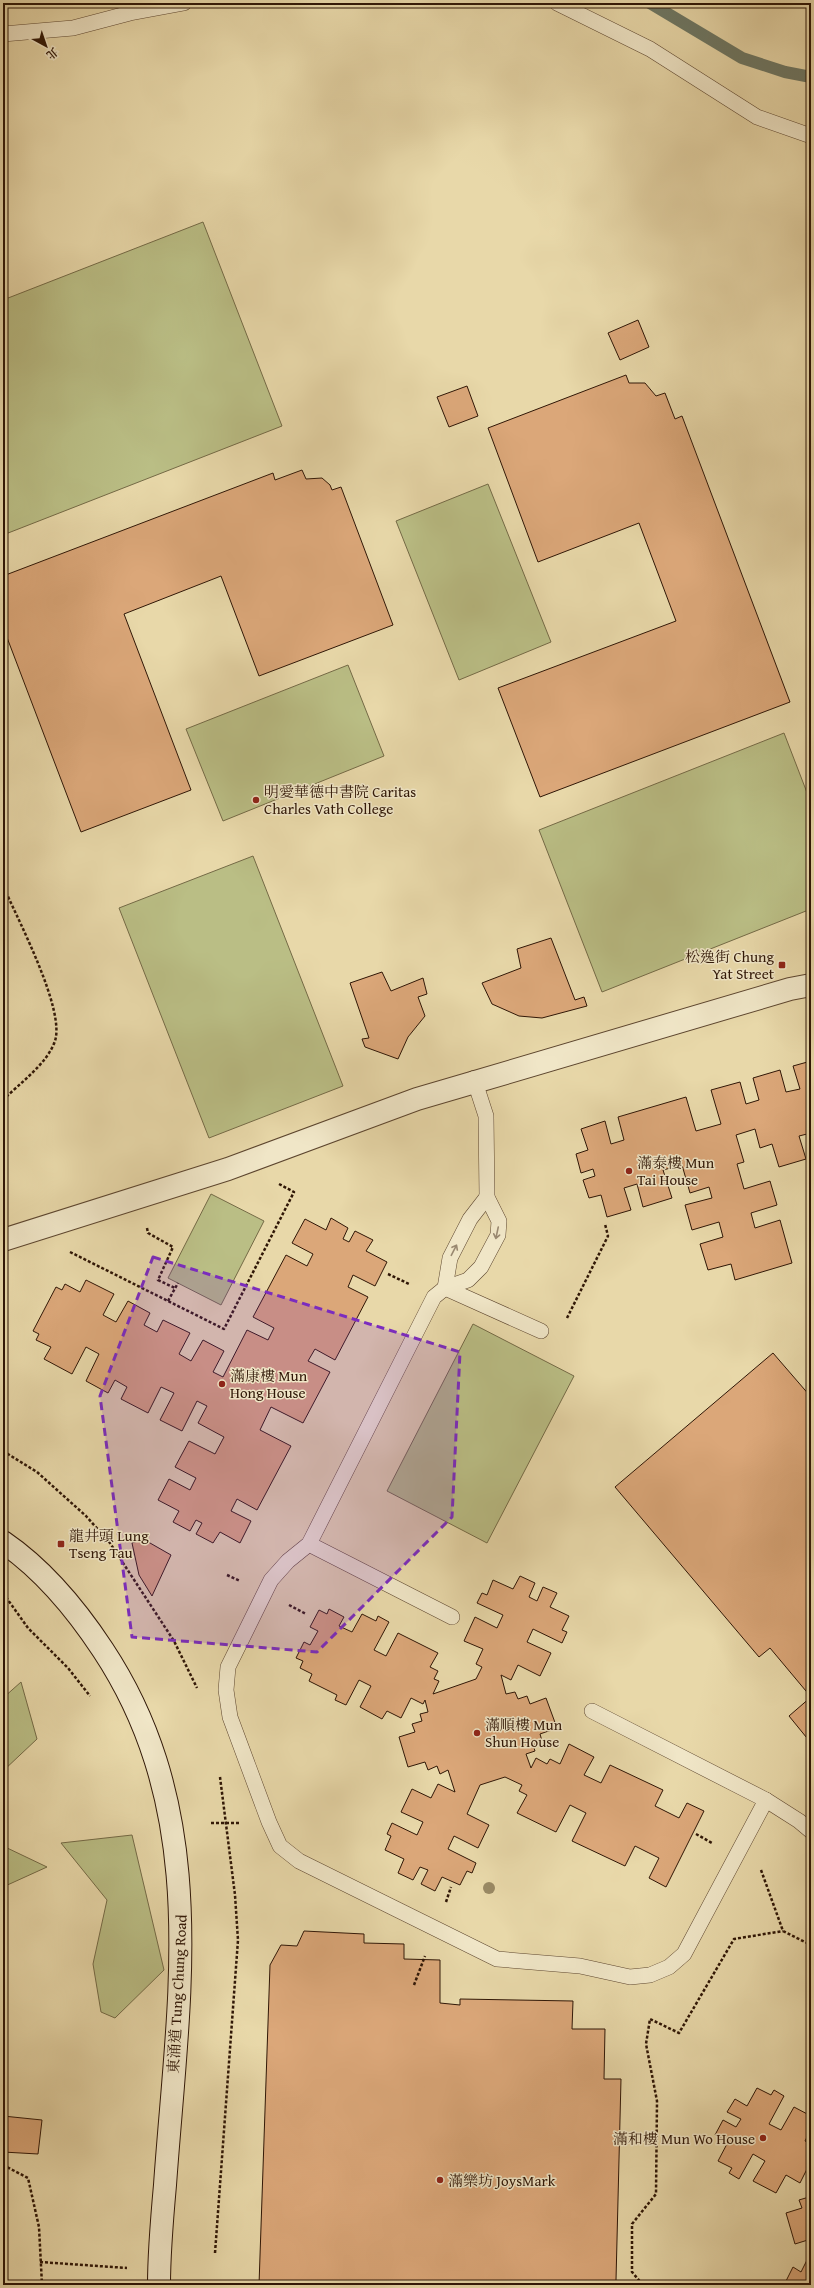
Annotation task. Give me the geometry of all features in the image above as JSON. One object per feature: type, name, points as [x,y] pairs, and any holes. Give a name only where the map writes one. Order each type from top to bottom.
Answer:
[{"type":"street","points":[[3,1240],[244,1164],[417,1099],[790,989],[811,985]]},
{"type":"street","name":"東涌道 Tung Chung Road","points":[[3,1542],[33,1566],[60,1592],[82,1618],[120,1675],[150,1741],[166,1793],[178,1866],[182,1944],[159,2285]]},
{"type":"lane","points":[[3,34],[72,28],[130,13],[184,3]]},
{"type":"lane","points":[[557,3],[650,49],[757,117],[811,136]]},
{"type":"lane","points":[[476,1082],[486,1116],[486,1197],[499,1221],[498,1235],[481,1267],[468,1280],[445,1288],[434,1297],[309,1544],[288,1561],[271,1580],[228,1667],[226,1690],[230,1717],[269,1822],[280,1846],[299,1861],[497,1959],[580,1966],[630,1977],[650,1975],[669,1967],[684,1954],[766,1800]]},
{"type":"lane","points":[[445,1288],[450,1258],[470,1219],[486,1197]]},
{"type":"lane","points":[[445,1288],[541,1331]]},
{"type":"lane","points":[[309,1544],[452,1617]]},
{"type":"lane","points":[[592,1711],[766,1800],[811,1831]]},
{"type":"path","points":[[3,1100],[44,1059],[55,1041],[57,1025],[53,1002],[6,892]]},
{"type":"path","points":[[29,1232],[224,1329],[294,1192],[244,1164]]},
{"type":"path","points":[[138,1198],[148,1232],[173,1247],[158,1280],[175,1288]]},
{"type":"path","points":[[605,1224],[608,1236]]},
{"type":"path","points":[[168,1301],[178,1284]]},
{"type":"path","points":[[3,1593],[28,1628],[68,1668],[95,1702]]},
{"type":"path","points":[[696,1834],[717,1845]]},
{"type":"path","points":[[759,1865],[783,1931]]},
{"type":"path","points":[[643,2285],[632,2272],[632,2224],[656,2194],[657,2101],[646,2044],[650,2019],[679,2033],[734,1939],[783,1931],[811,1945]]},
{"type":"path","points":[[3,2165],[28,2178],[39,2227],[42,2285]]},
{"type":"path","points":[[40,2262],[113,2269],[133,2268]]},
{"type":"highlighted area","points":[[153,1257],[460,1352],[452,1517],[317,1652],[132,1637],[100,1396]]},
{"type":"green space","points":[[203,222],[282,426],[3,535],[3,300]]},
{"type":"green space","points":[[488,484],[551,642],[459,680],[396,521]]},
{"type":"green space","points":[[348,665],[384,756],[223,821],[186,729]]},
{"type":"green space","points":[[784,733],[811,803],[811,909],[602,992],[539,830]]},
{"type":"green space","points":[[253,856],[343,1086],[209,1138],[119,908]]},
{"type":"green space","points":[[211,1194],[264,1221],[221,1305],[168,1278]]},
{"type":"green space","points":[[473,1324],[574,1376],[487,1543],[387,1491]]},
{"type":"green space","points":[[21,1682],[37,1739],[3,1771],[3,1698]]},
{"type":"green space","points":[[132,1835],[164,1970],[115,2018],[101,2012],[93,1964],[107,1900],[61,1843]]},
{"type":"green space","points":[[3,1846],[47,1867],[3,1887]]},
{"type":"building","points":[[638,320],[649,347],[620,360],[608,333]]},
{"type":"building","points":[[626,375],[629,383],[645,383],[656,396],[665,393],[675,419],[682,416],[790,702],[540,797],[498,688],[676,621],[639,523],[538,562],[488,428]]},
{"type":"building","points":[[467,386],[478,416],[449,427],[437,397]]},
{"type":"building","points":[[302,470],[306,479],[322,478],[330,485],[332,490],[341,487],[393,625],[259,676],[221,576],[124,614],[191,790],[81,832],[3,627],[3,576],[273,473],[275,480]]},
{"type":"building","points":[[551,938],[575,1000],[584,997],[587,1006],[542,1018],[519,1016],[492,1004],[482,983],[521,968],[517,949]]},
{"type":"building","points":[[382,972],[391,991],[423,978],[427,994],[418,997],[425,1016],[408,1037],[398,1059],[365,1047],[362,1039],[369,1038],[350,983]]},
{"type":"building","name":"滿泰樓 Mun Tai House","points":[[811,1061],[811,1133],[799,1136],[806,1159],[779,1167],[772,1144],[760,1148],[755,1129],[736,1135],[744,1162],[737,1164],[744,1189],[770,1181],[777,1205],[751,1213],[755,1228],[780,1220],[792,1263],[735,1280],[731,1264],[708,1270],[700,1244],[723,1237],[719,1222],[692,1230],[685,1205],[712,1198],[709,1187],[690,1193],[682,1165],[663,1170],[672,1198],[643,1207],[637,1184],[624,1188],[631,1210],[607,1217],[601,1195],[589,1198],[583,1180],[595,1176],[593,1169],[581,1173],[576,1154],[588,1150],[581,1129],[605,1121],[611,1144],[624,1140],[618,1117],[686,1097],[696,1131],[721,1124],[711,1090],[740,1082],[746,1104],[759,1100],[753,1078],[780,1070],[786,1092],[800,1089],[793,1066]]},
{"type":"building","name":"滿康樓 Mun Hong House","points":[[331,1218],[348,1228],[343,1239],[349,1242],[355,1231],[373,1240],[366,1251],[387,1262],[375,1286],[353,1275],[348,1287],[368,1297],[335,1360],[315,1349],[308,1361],[330,1372],[303,1423],[271,1407],[260,1430],[291,1446],[257,1510],[237,1499],[231,1511],[251,1521],[240,1543],[220,1532],[213,1543],[196,1534],[202,1523],[196,1520],[190,1531],[173,1522],[179,1511],[158,1500],[169,1479],[190,1490],[196,1478],[175,1467],[189,1441],[215,1454],[224,1437],[198,1423],[207,1406],[197,1401],[182,1431],[160,1420],[174,1393],[161,1387],[148,1413],[121,1399],[127,1387],[115,1380],[108,1393],[86,1381],[99,1354],[86,1347],[72,1374],[44,1359],[51,1347],[36,1340],[39,1334],[33,1331],[56,1287],[62,1290],[65,1284],[80,1292],[86,1280],[114,1294],[103,1315],[116,1322],[128,1301],[150,1313],[144,1325],[157,1332],[163,1320],[190,1333],[179,1354],[191,1361],[203,1340],[224,1351],[213,1372],[223,1377],[247,1330],[268,1340],[274,1328],[253,1317],[286,1255],[307,1266],[313,1254],[292,1243],[305,1219],[326,1230]]},
{"type":"building","points":[[773,1353],[811,1397],[811,1697],[770,1648],[759,1657],[615,1487]]},
{"type":"building","points":[[143,1539],[171,1555],[152,1596],[139,1575],[132,1543]]},
{"type":"building","name":"滿順樓 Mun Shun House","points":[[520,1576],[535,1583],[529,1597],[537,1601],[543,1587],[557,1593],[550,1607],[569,1616],[562,1630],[567,1632],[562,1643],[533,1629],[527,1642],[551,1653],[540,1676],[518,1665],[511,1680],[501,1675],[506,1694],[515,1692],[518,1699],[527,1696],[530,1704],[546,1698],[557,1728],[540,1734],[542,1741],[533,1745],[535,1751],[526,1754],[531,1768],[536,1758],[547,1764],[550,1759],[560,1764],[569,1744],[594,1757],[584,1775],[601,1783],[610,1765],[663,1790],[655,1806],[679,1818],[687,1803],[704,1811],[666,1887],[649,1878],[659,1858],[635,1846],[625,1866],[572,1841],[586,1813],[570,1805],[556,1832],[517,1813],[527,1795],[519,1791],[522,1785],[505,1777],[480,1785],[467,1814],[489,1825],[478,1848],[454,1836],[448,1849],[476,1863],[472,1873],[467,1871],[460,1885],[442,1877],[435,1891],[421,1884],[428,1870],[420,1867],[413,1880],[398,1873],[404,1859],[385,1850],[391,1836],[387,1834],[392,1823],[417,1835],[423,1822],[401,1812],[412,1789],[431,1798],[438,1784],[455,1792],[448,1770],[440,1774],[437,1766],[428,1770],[425,1762],[408,1767],[399,1737],[415,1732],[412,1724],[422,1721],[420,1714],[428,1712],[425,1700],[423,1704],[411,1698],[401,1718],[387,1711],[382,1719],[360,1707],[371,1686],[359,1680],[346,1705],[335,1700],[337,1695],[309,1681],[312,1674],[300,1668],[303,1661],[296,1658],[304,1642],[310,1645],[318,1631],[310,1627],[319,1610],[327,1614],[329,1609],[344,1617],[339,1626],[352,1632],[362,1614],[376,1621],[378,1616],[389,1622],[374,1650],[386,1656],[398,1633],[438,1653],[430,1667],[438,1671],[434,1679],[439,1681],[433,1694],[476,1679],[482,1667],[476,1664],[483,1649],[464,1641],[475,1617],[497,1628],[503,1615],[477,1603],[482,1593],[487,1595],[493,1580],[513,1589]]},
{"type":"building","points":[[811,1697],[811,1743],[789,1716]]},
{"type":"building","name":"滿樂坊 JoysMark","points":[[304,1931],[364,1934],[364,1943],[404,1944],[404,1959],[440,1960],[440,2003],[460,2005],[460,1999],[573,2001],[572,2029],[605,2029],[604,2079],[621,2079],[616,2280],[620,2285],[259,2285],[270,1965],[281,1945],[297,1946]]},
{"type":"building","name":"滿和樓 Mun Wo House","points":[[757,2088],[771,2095],[774,2090],[784,2096],[769,2124],[781,2130],[794,2107],[811,2116],[811,2129],[805,2141],[811,2144],[811,2172],[809,2165],[800,2183],[786,2175],[776,2193],[753,2181],[765,2161],[753,2154],[739,2179],[729,2173],[732,2168],[718,2161],[728,2142],[715,2135],[723,2120],[736,2127],[741,2119],[727,2112],[735,2099],[747,2106]]},
{"type":"building","points":[[3,2116],[42,2120],[38,2154],[3,2152]]},
{"type":"building","points":[[811,2188],[811,2239],[795,2244],[786,2213],[802,2208],[799,2200],[809,2197],[807,2189]]},
{"type":"building","points":[[808,2258],[811,2259],[811,2285],[784,2285],[793,2267],[801,2272]]},
{"type":"waterway","points":[[650,3],[742,58],[785,72],[811,77]]},
{"type":"place","name":"明愛華德中書院 Caritas Charles Vath College","points":[[256,800]]},
{"type":"place","name":"松逸街 Chung Yat Street","points":[[782,965]]},
{"type":"place","name":"滿泰樓 Mun Tai House","points":[[629,1171]]},
{"type":"place","name":"滿康樓 Mun Hong House","points":[[222,1384]]},
{"type":"place","name":"龍井頭 Lung Tseng Tau","points":[[61,1544]]},
{"type":"place","name":"滿順樓 Mun Shun House","points":[[477,1733]]},
{"type":"place","name":"滿和樓 Mun Wo House","points":[[763,2138]]},
{"type":"place","name":"滿樂坊 JoysMark","points":[[440,2180]]}]
